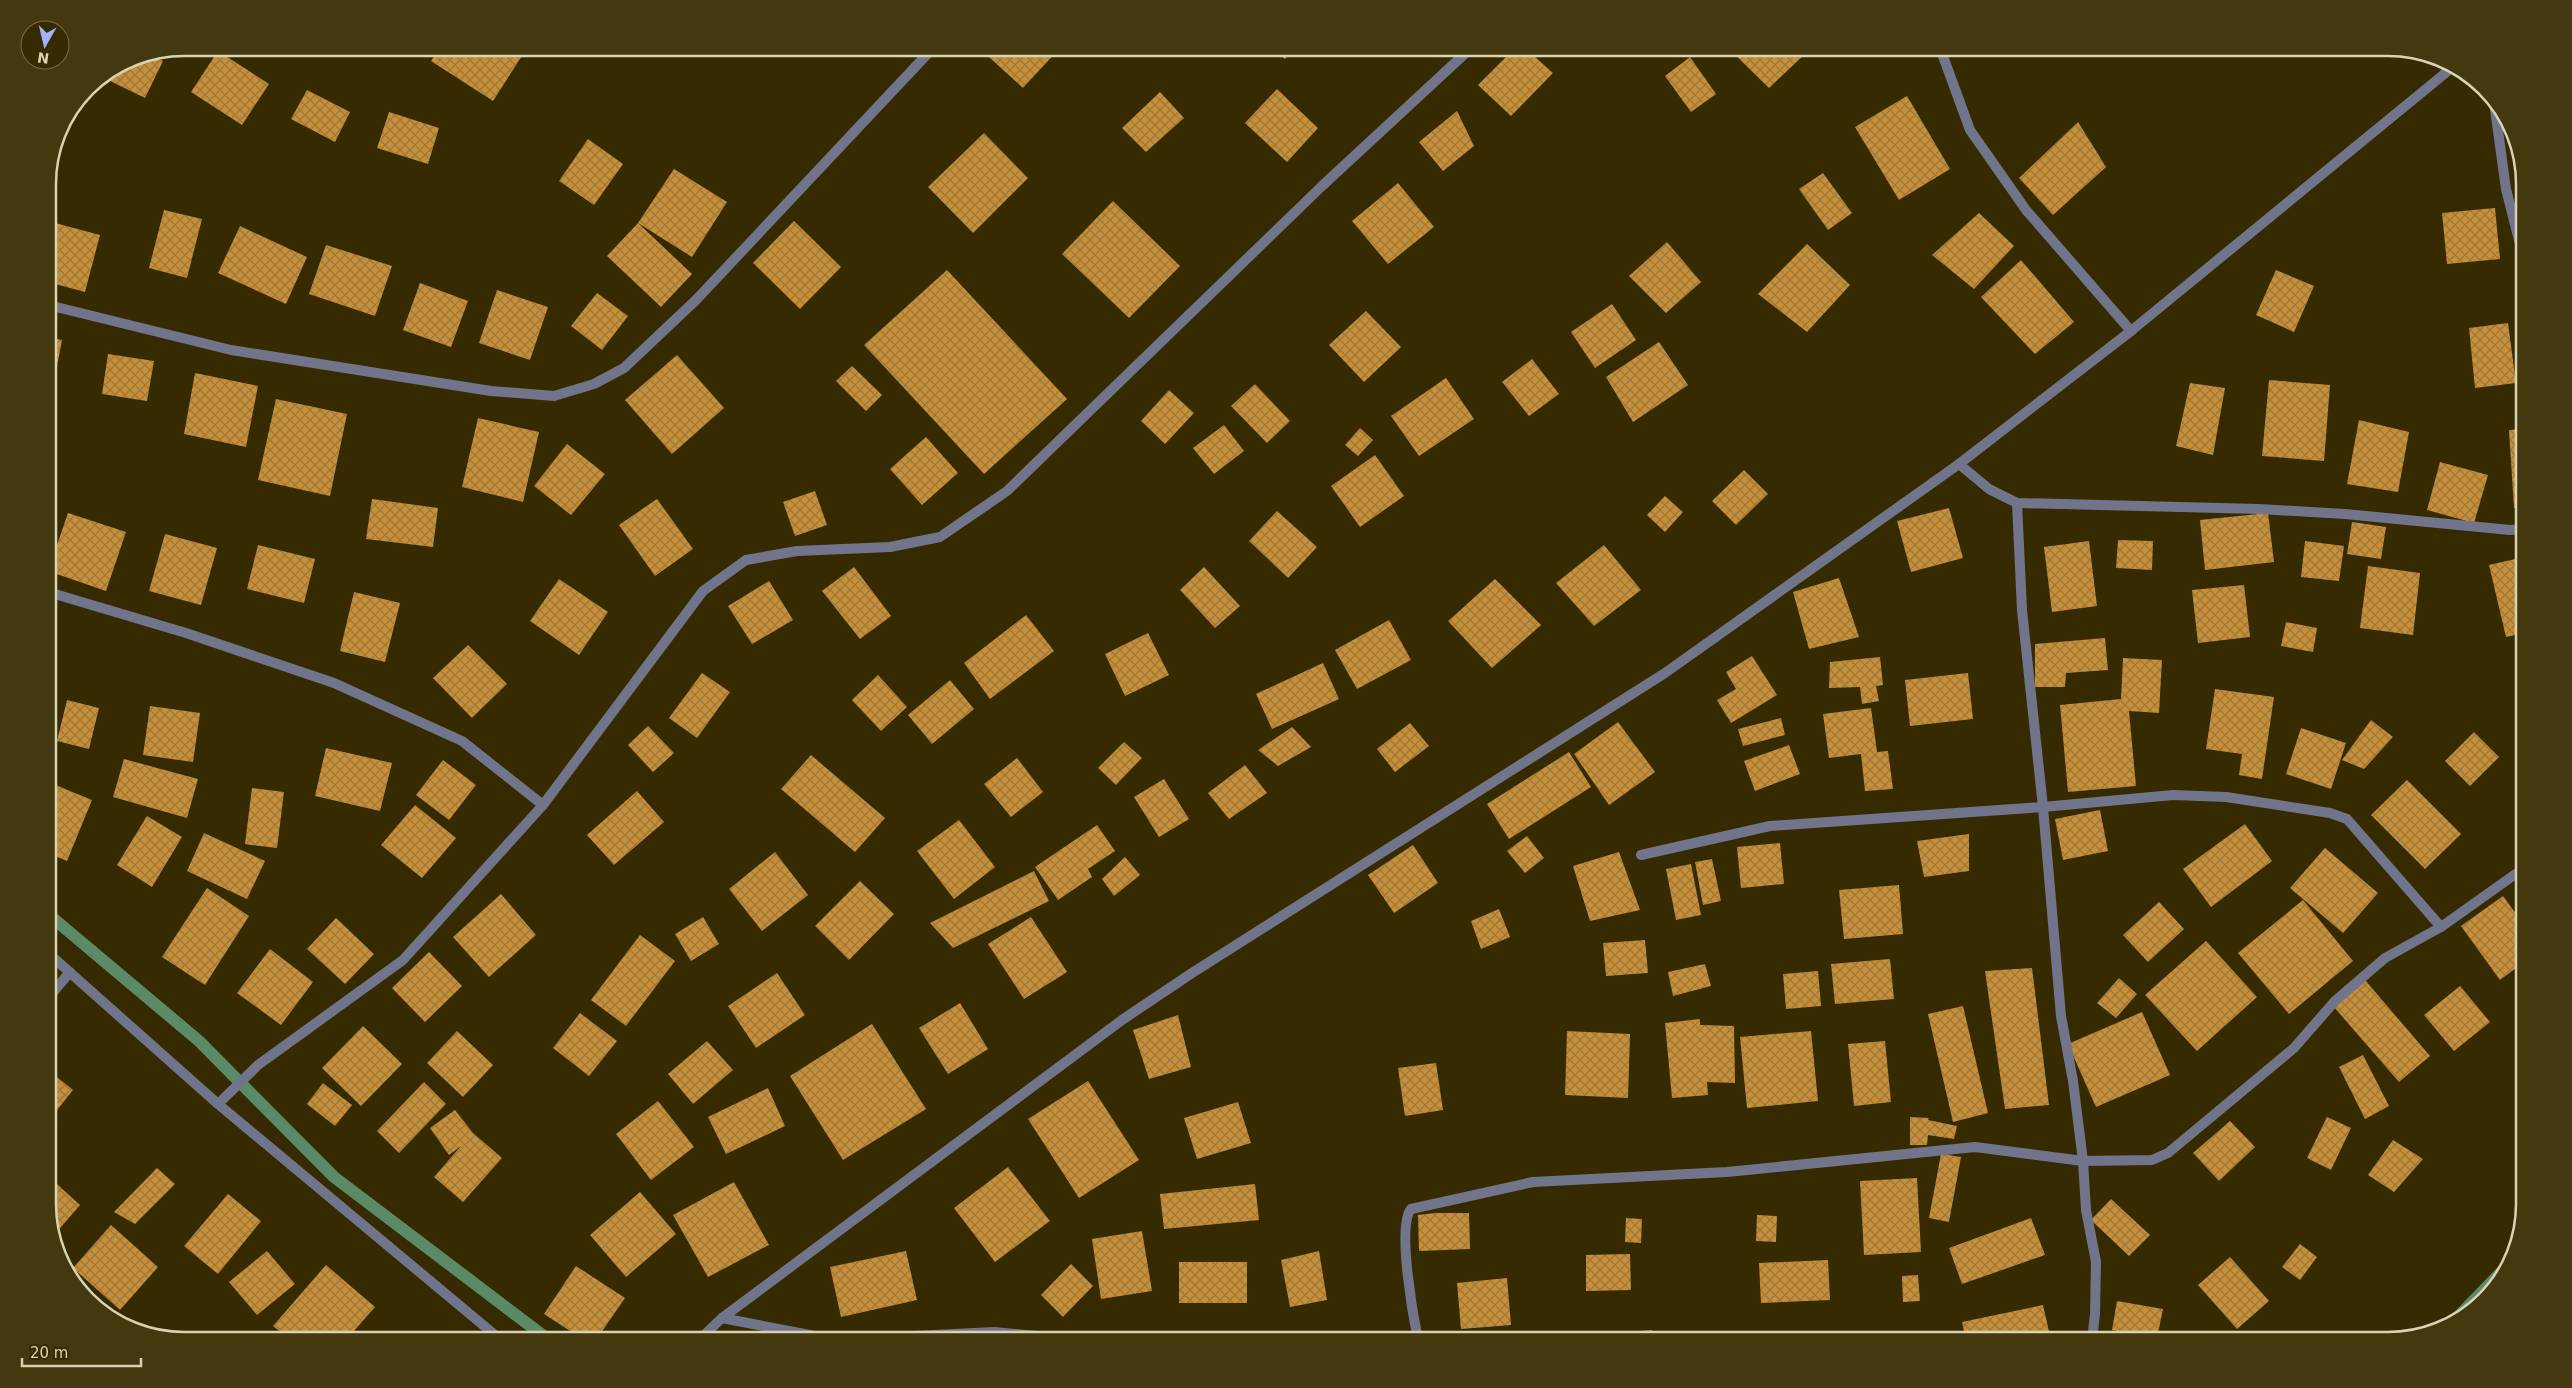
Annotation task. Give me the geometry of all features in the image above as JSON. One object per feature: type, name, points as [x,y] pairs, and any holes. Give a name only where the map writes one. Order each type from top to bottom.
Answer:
[{"type":"street","points":[[57,307],[231,350],[491,391],[554,396],[594,384],[624,368],[696,300],[925,56]]},
{"type":"street","points":[[218,1104],[258,1065],[403,960],[543,806],[703,591],[746,560],[797,551],[890,547],[940,537],[1007,492],[1322,186],[1462,56]]},
{"type":"street","points":[[1943,56],[1970,130],[2026,210],[2131,331]]},
{"type":"street","points":[[707,1332],[722,1318],[1122,1020],[1200,968],[1665,673],[1958,464],[2131,331],[2448,71]]},
{"type":"street","points":[[2496,116],[2506,190],[2515,225]]},
{"type":"street","points":[[1958,464],[1989,489],[2017,503],[2259,509],[2515,529]]},
{"type":"street","points":[[2017,503],[2022,610],[2043,807],[2061,1016],[2073,1080],[2083,1161],[2086,1210],[2096,1262],[2093,1332]]},
{"type":"street","points":[[57,595],[186,633],[334,683],[462,741],[543,806]]},
{"type":"street","points":[[1641,855],[1770,826],[2043,807],[2173,795],[2226,797],[2339,815],[2347,819],[2441,927]]},
{"type":"street","points":[[1416,1332],[1411,1304],[1405,1221],[1411,1209],[1434,1202],[1533,1182],[1727,1172],[1975,1147],[2083,1161],[2152,1160],[2168,1153],[2294,1048],[2334,1001],[2385,958],[2441,927],[2516,874]]},
{"type":"street","points":[[57,961],[218,1104],[492,1332]]},
{"type":"street","points":[[57,987],[70,972]]},
{"type":"street","points":[[722,1318],[795,1332]]},
{"type":"building","points":[[215,56],[226,56],[269,84],[242,125],[191,92]]},
{"type":"building","points":[[434,56],[522,56],[493,101],[431,61]]},
{"type":"building","points":[[990,56],[1053,56],[1023,88]]},
{"type":"building","points":[[1507,56],[1534,56],[1553,73],[1511,116],[1478,85]]},
{"type":"building","points":[[1736,56],[1803,56],[1769,88]]},
{"type":"building","points":[[1690,57],[1716,94],[1691,112],[1665,76]]},
{"type":"building","points":[[159,59],[163,61],[145,98],[110,81],[135,66]]},
{"type":"building","points":[[1277,89],[1318,128],[1287,162],[1245,123]]},
{"type":"building","points":[[307,90],[350,112],[335,142],[291,119]]},
{"type":"building","points":[[1160,92],[1184,118],[1146,152],[1122,128]]},
{"type":"building","points":[[1907,96],[1950,169],[1899,200],[1855,127]]},
{"type":"building","points":[[1457,111],[1474,146],[1443,171],[1419,142]]},
{"type":"building","points":[[389,112],[439,128],[428,164],[377,148]]},
{"type":"building","points":[[2078,122],[2106,167],[2053,215],[2019,178]]},
{"type":"building","points":[[984,133],[1028,178],[973,233],[928,187]]},
{"type":"building","points":[[588,139],[623,164],[594,205],[559,181]]},
{"type":"building","points":[[674,169],[727,202],[692,257],[638,223]]},
{"type":"building","points":[[1823,173],[1852,213],[1828,230],[1799,189]]},
{"type":"building","points":[[1398,183],[1434,227],[1388,264],[1352,221]]},
{"type":"building","points":[[1113,201],[1180,266],[1129,318],[1062,254]]},
{"type":"building","points":[[2495,208],[2500,259],[2447,264],[2442,213]]},
{"type":"building","points":[[164,210],[202,219],[187,278],[149,268]]},
{"type":"building","points":[[1979,213],[2014,246],[1974,289],[1932,255]]},
{"type":"building","points":[[794,221],[841,267],[800,309],[753,263]]},
{"type":"building","points":[[638,223],[692,274],[661,307],[607,256]]},
{"type":"building","points":[[57,224],[100,235],[85,292],[57,284]]},
{"type":"building","points":[[240,226],[307,257],[286,304],[218,273]]},
{"type":"building","points":[[1667,242],[1701,282],[1666,313],[1629,276]]},
{"type":"building","points":[[1807,244],[1850,285],[1807,332],[1758,294]]},
{"type":"building","points":[[326,245],[392,266],[375,316],[309,294]]},
{"type":"building","points":[[2021,260],[2074,322],[2035,354],[1981,297]]},
{"type":"building","points":[[947,270],[1067,399],[984,474],[864,345]]},
{"type":"building","points":[[2276,270],[2314,286],[2294,332],[2256,315]]},
{"type":"building","points":[[420,283],[468,301],[451,347],[403,330]]},
{"type":"building","points":[[497,290],[548,307],[530,360],[479,343]]},
{"type":"building","points":[[597,293],[628,316],[602,350],[571,326]]},
{"type":"building","points":[[1612,304],[1636,340],[1595,368],[1571,332]]},
{"type":"building","points":[[1366,311],[1401,347],[1364,382],[1329,345]]},
{"type":"building","points":[[2508,323],[2515,383],[2475,388],[2469,328]]},
{"type":"building","points":[[57,339],[62,340],[57,366]]},
{"type":"building","points":[[1659,342],[1688,385],[1633,422],[1606,377]]},
{"type":"building","points":[[108,354],[154,361],[147,401],[102,394]]},
{"type":"building","points":[[677,355],[724,408],[672,454],[625,400]]},
{"type":"building","points":[[1532,359],[1559,394],[1529,416],[1502,382]]},
{"type":"building","points":[[852,366],[882,395],[866,411],[836,381]]},
{"type":"building","points":[[195,373],[258,386],[246,447],[184,434]]},
{"type":"building","points":[[1446,378],[1474,419],[1419,456],[1391,416]]},
{"type":"building","points":[[2269,380],[2330,385],[2324,461],[2262,456]]},
{"type":"building","points":[[2190,383],[2225,388],[2213,455],[2176,446]]},
{"type":"building","points":[[1255,384],[1290,421],[1267,443],[1231,406]]},
{"type":"building","points":[[1169,390],[1194,413],[1165,444],[1141,421]]},
{"type":"building","points":[[276,399],[347,414],[330,496],[258,480]]},
{"type":"building","points":[[478,418],[539,432],[523,502],[462,487]]},
{"type":"building","points":[[2359,420],[2409,432],[2398,492],[2347,484]]},
{"type":"building","points":[[1224,425],[1244,451],[1214,474],[1193,448]]},
{"type":"building","points":[[1360,428],[1373,440],[1358,456],[1345,445]]},
{"type":"building","points":[[2509,430],[2515,430],[2515,508],[2514,508]]},
{"type":"building","points":[[926,437],[958,473],[922,505],[890,469]]},
{"type":"building","points":[[567,444],[605,474],[571,515],[534,486]]},
{"type":"building","points":[[1375,455],[1404,496],[1360,527],[1331,486]]},
{"type":"building","points":[[2440,462],[2488,475],[2474,523],[2427,510]]},
{"type":"building","points":[[1744,470],[1768,494],[1736,525],[1712,501]]},
{"type":"building","points":[[815,491],[827,525],[795,536],[783,502]]},
{"type":"building","points":[[1665,496],[1683,512],[1665,532],[1647,515]]},
{"type":"building","points":[[372,499],[438,508],[433,547],[366,539]]},
{"type":"building","points":[[657,499],[693,549],[655,576],[619,525]]},
{"type":"building","points":[[1949,508],[1963,558],[1911,572],[1897,521]]},
{"type":"building","points":[[1277,511],[1317,547],[1288,578],[1249,541]]},
{"type":"building","points":[[68,513],[126,532],[106,591],[57,574],[57,545]]},
{"type":"building","points":[[2268,513],[2274,562],[2205,570],[2200,520]]},
{"type":"building","points":[[2352,522],[2386,527],[2381,559],[2347,554]]},
{"type":"building","points":[[165,534],[217,548],[201,605],[149,591]]},
{"type":"building","points":[[2118,540],[2153,541],[2152,570],[2116,568]]},
{"type":"building","points":[[2089,541],[2097,606],[2052,612],[2044,547]]},
{"type":"building","points":[[2305,541],[2344,546],[2339,581],[2301,577]]},
{"type":"building","points":[[258,545],[315,559],[304,603],[247,589]]},
{"type":"building","points":[[1604,545],[1641,590],[1594,626],[1556,583]]},
{"type":"building","points":[[2515,559],[2515,635],[2506,637],[2489,565]]},
{"type":"building","points":[[2368,566],[2420,573],[2413,635],[2360,628]]},
{"type":"building","points":[[854,567],[891,616],[860,639],[822,591]]},
{"type":"building","points":[[1204,567],[1240,606],[1215,628],[1180,590]]},
{"type":"building","points":[[1839,578],[1859,637],[1809,649],[1793,592]]},
{"type":"building","points":[[559,579],[608,612],[579,655],[530,621]]},
{"type":"building","points":[[1495,579],[1541,625],[1492,668],[1448,621]]},
{"type":"building","points":[[769,581],[793,620],[752,644],[728,606]]},
{"type":"building","points":[[2244,585],[2250,637],[2198,643],[2192,590]]},
{"type":"building","points":[[354,592],[400,603],[385,662],[340,651]]},
{"type":"building","points":[[1026,615],[1054,651],[990,699],[964,663]]},
{"type":"building","points":[[1389,620],[1411,660],[1357,689],[1335,650]]},
{"type":"building","points":[[2286,622],[2317,628],[2313,652],[2281,646]]},
{"type":"building","points":[[1148,633],[1169,675],[1125,696],[1105,654]]},
{"type":"building","points":[[2105,638],[2108,670],[2066,673],[2065,687],[2035,687],[2035,644]]},
{"type":"building","points":[[468,645],[507,684],[472,718],[433,678]]},
{"type":"building","points":[[1752,656],[1777,695],[1731,723],[1717,700],[1736,689],[1726,672]]},
{"type":"building","points":[[1880,657],[1883,685],[1876,686],[1879,701],[1862,704],[1860,687],[1829,688],[1830,662]]},
{"type":"building","points":[[2123,658],[2162,660],[2159,713],[2129,711],[2136,786],[2068,792],[2060,705],[2121,699]]},
{"type":"building","points":[[1323,663],[1339,699],[1272,729],[1256,694]]},
{"type":"building","points":[[702,673],[730,692],[697,738],[669,718]]},
{"type":"building","points":[[1968,673],[1973,719],[1910,726],[1905,680]]},
{"type":"building","points":[[878,675],[907,707],[881,731],[852,700]]},
{"type":"building","points":[[950,680],[974,709],[932,744],[908,715]]},
{"type":"building","points":[[2215,689],[2274,697],[2262,779],[2239,775],[2242,754],[2206,749]]},
{"type":"building","points":[[67,700],[99,708],[89,749],[57,741]]},
{"type":"building","points":[[150,706],[200,713],[193,762],[143,755]]},
{"type":"building","points":[[1871,708],[1877,752],[1888,751],[1893,789],[1865,791],[1861,754],[1829,758],[1823,714]]},
{"type":"building","points":[[1781,718],[1785,735],[1743,746],[1738,729]]},
{"type":"building","points":[[2371,720],[2393,737],[2364,769],[2342,760]]},
{"type":"building","points":[[1618,722],[1655,772],[1609,805],[1574,754]]},
{"type":"building","points":[[1410,723],[1429,746],[1395,772],[1377,749]]},
{"type":"building","points":[[648,726],[674,753],[653,772],[628,745]]},
{"type":"building","points":[[1292,727],[1311,747],[1278,766],[1258,750]]},
{"type":"building","points":[[2301,728],[2346,743],[2331,789],[2286,774]]},
{"type":"building","points":[[2474,732],[2499,757],[2470,786],[2445,761]]},
{"type":"building","points":[[1124,742],[1142,758],[1116,785],[1098,768]]},
{"type":"building","points":[[1789,745],[1800,774],[1755,791],[1744,761]]},
{"type":"building","points":[[326,748],[392,763],[380,811],[315,796]]},
{"type":"building","points":[[1569,752],[1591,787],[1509,839],[1487,804]]},
{"type":"building","points":[[811,755],[885,818],[855,852],[781,789]]},
{"type":"building","points":[[1017,758],[1043,792],[1011,817],[984,784]]},
{"type":"building","points":[[124,759],[198,779],[187,818],[113,797]]},
{"type":"building","points":[[443,760],[476,785],[449,820],[416,795]]},
{"type":"building","points":[[1245,765],[1267,793],[1229,819],[1208,793]]},
{"type":"building","points":[[1164,779],[1189,819],[1159,837],[1134,797]]},
{"type":"building","points":[[2407,780],[2461,834],[2425,869],[2371,815]]},
{"type":"building","points":[[57,786],[92,800],[67,861],[57,857]]},
{"type":"building","points":[[252,788],[284,792],[277,848],[245,844]]},
{"type":"building","points":[[637,791],[664,822],[614,865],[587,835]]},
{"type":"building","points":[[415,805],[456,838],[422,878],[381,845]]},
{"type":"building","points":[[2100,810],[2108,851],[2063,860],[2055,819]]},
{"type":"building","points":[[147,816],[182,837],[152,887],[117,865]]},
{"type":"building","points":[[959,820],[995,867],[954,899],[917,851]]},
{"type":"building","points":[[2245,824],[2272,861],[2211,907],[2183,869]]},
{"type":"building","points":[[1097,825],[1115,851],[1088,869],[1092,877],[1058,900],[1035,867]]},
{"type":"building","points":[[204,833],[265,861],[247,899],[187,871]]},
{"type":"building","points":[[1969,834],[1969,871],[1924,877],[1917,841]]},
{"type":"building","points":[[1527,836],[1544,858],[1525,873],[1507,851]]},
{"type":"building","points":[[1780,843],[1784,884],[1741,888],[1737,847]]},
{"type":"building","points":[[1413,845],[1438,883],[1394,913],[1368,875]]},
{"type":"building","points":[[2325,848],[2378,893],[2343,933],[2290,888]]},
{"type":"building","points":[[775,852],[808,895],[762,931],[729,889]]},
{"type":"building","points":[[1619,852],[1640,910],[1590,921],[1573,866]]},
{"type":"building","points":[[1125,857],[1140,875],[1114,896],[1102,879]]},
{"type":"building","points":[[1712,859],[1721,901],[1703,905],[1695,862]]},
{"type":"building","points":[[1691,864],[1701,915],[1676,920],[1666,869]]},
{"type":"building","points":[[1034,871],[1049,901],[953,948],[930,923]]},
{"type":"building","points":[[860,881],[894,914],[849,960],[815,926]]},
{"type":"building","points":[[1899,885],[1903,934],[1844,939],[1839,890]]},
{"type":"building","points":[[207,888],[249,916],[205,985],[162,957]]},
{"type":"building","points":[[501,894],[536,935],[489,977],[453,937]]},
{"type":"building","points":[[2503,896],[2516,914],[2516,968],[2500,980],[2461,926]]},
{"type":"building","points":[[2303,900],[2353,961],[2289,1014],[2238,953]]},
{"type":"building","points":[[2159,902],[2184,929],[2148,962],[2123,935]]},
{"type":"building","points":[[1499,909],[1510,937],[1481,949],[1471,921]]},
{"type":"building","points":[[703,917],[719,944],[691,961],[675,934]]},
{"type":"building","points":[[1031,917],[1067,972],[1024,999],[988,944]]},
{"type":"building","points":[[336,918],[374,954],[345,984],[307,949]]},
{"type":"building","points":[[640,935],[675,961],[626,1026],[591,1000]]},
{"type":"building","points":[[1645,940],[1648,973],[1606,976],[1603,943]]},
{"type":"building","points":[[2206,941],[2257,997],[2197,1051],[2145,995]]},
{"type":"building","points":[[270,949],[313,982],[281,1025],[237,993]]},
{"type":"building","points":[[429,952],[462,986],[425,1022],[392,988]]},
{"type":"building","points":[[1890,959],[1894,999],[1835,1004],[1831,964]]},
{"type":"building","points":[[1705,964],[1711,986],[1673,996],[1668,972]]},
{"type":"building","points":[[2032,968],[2049,1105],[2005,1109],[1985,971]]},
{"type":"building","points":[[1818,971],[1821,1006],[1786,1009],[1783,974]]},
{"type":"building","points":[[777,973],[805,1015],[756,1048],[728,1006]]},
{"type":"building","points":[[2119,978],[2137,994],[2116,1018],[2097,1003]]},
{"type":"building","points":[[2365,980],[2430,1056],[2399,1082],[2334,1007]]},
{"type":"building","points":[[2460,986],[2490,1022],[2454,1051],[2424,1015]]},
{"type":"building","points":[[960,1003],[988,1049],[948,1074],[919,1028]]},
{"type":"building","points":[[1963,1006],[1988,1113],[1953,1122],[1928,1014]]},
{"type":"building","points":[[2142,1012],[2170,1075],[2096,1107],[2068,1044]]},
{"type":"building","points":[[580,1013],[617,1041],[589,1076],[553,1048]]},
{"type":"building","points":[[1178,1015],[1191,1067],[1149,1079],[1133,1030]]},
{"type":"building","points":[[1700,1019],[1700,1025],[1734,1026],[1735,1083],[1707,1082],[1708,1095],[1672,1098],[1665,1023]]},
{"type":"building","points":[[872,1024],[926,1109],[843,1160],[790,1076]]},
{"type":"building","points":[[363,1026],[402,1064],[361,1106],[322,1068]]},
{"type":"building","points":[[457,1031],[493,1065],[463,1097],[427,1063]]},
{"type":"building","points":[[1567,1031],[1630,1034],[1628,1098],[1565,1095]]},
{"type":"building","points":[[1811,1031],[1818,1101],[1747,1108],[1740,1037]]},
{"type":"building","points":[[707,1041],[733,1070],[693,1104],[668,1074]]},
{"type":"building","points":[[1885,1041],[1891,1102],[1854,1106],[1848,1044]]},
{"type":"building","points":[[2363,1055],[2389,1106],[2365,1119],[2339,1067]]},
{"type":"building","points":[[1436,1063],[1443,1110],[1405,1116],[1398,1068]]},
{"type":"building","points":[[57,1077],[73,1090],[57,1110]]},
{"type":"building","points":[[1088,1081],[1139,1160],[1079,1198],[1028,1119]]},
{"type":"building","points":[[424,1082],[446,1104],[399,1153],[377,1131]]},
{"type":"building","points":[[323,1083],[352,1105],[335,1126],[307,1104]]},
{"type":"building","points":[[768,1088],[785,1126],[726,1154],[708,1117]]},
{"type":"building","points":[[658,1101],[694,1147],[651,1180],[616,1134]]},
{"type":"building","points":[[1238,1102],[1251,1143],[1197,1159],[1184,1118]]},
{"type":"building","points":[[455,1110],[473,1133],[502,1158],[463,1202],[434,1177],[461,1146],[449,1155],[430,1128]]},
{"type":"building","points":[[1910,1117],[1929,1118],[1928,1120],[1957,1126],[1954,1139],[1928,1135],[1927,1145],[1910,1145]]},
{"type":"building","points":[[2327,1117],[2351,1128],[2331,1170],[2307,1158]]},
{"type":"building","points":[[2230,1121],[2255,1147],[2219,1181],[2193,1153]]},
{"type":"building","points":[[2393,1140],[2423,1159],[2394,1192],[2368,1175]]},
{"type":"building","points":[[1941,1154],[1961,1157],[1949,1222],[1929,1218]]},
{"type":"building","points":[[1008,1167],[1050,1221],[995,1262],[954,1208]]},
{"type":"building","points":[[157,1168],[175,1184],[135,1224],[114,1212]]},
{"type":"building","points":[[1917,1178],[1921,1252],[1864,1255],[1860,1181]]},
{"type":"building","points":[[734,1182],[769,1245],[708,1277],[673,1215]]},
{"type":"building","points":[[57,1184],[80,1205],[59,1229]]},
{"type":"building","points":[[1255,1184],[1259,1220],[1164,1229],[1160,1194]]},
{"type":"building","points":[[640,1192],[676,1234],[626,1277],[590,1235]]},
{"type":"building","points":[[228,1194],[261,1221],[218,1274],[184,1246]]},
{"type":"building","points":[[2111,1199],[2150,1235],[2129,1256],[2091,1220]]},
{"type":"building","points":[[1469,1213],[1470,1249],[1419,1251],[1418,1215]]},
{"type":"building","points":[[1757,1215],[1777,1216],[1776,1242],[1756,1241]]},
{"type":"building","points":[[1626,1218],[1642,1219],[1641,1243],[1625,1242]]},
{"type":"building","points":[[2031,1218],[2045,1255],[1962,1284],[1949,1248]]},
{"type":"building","points":[[111,1225],[158,1267],[120,1310],[73,1268]]},
{"type":"building","points":[[1142,1231],[1152,1291],[1101,1299],[1092,1239]]},
{"type":"building","points":[[2300,1244],[2317,1257],[2300,1280],[2282,1267]]},
{"type":"building","points":[[267,1251],[295,1284],[257,1315],[229,1282]]},
{"type":"building","points":[[906,1251],[917,1300],[841,1317],[830,1267]]},
{"type":"building","points":[[1319,1251],[1327,1300],[1290,1307],[1281,1260]]},
{"type":"building","points":[[1630,1254],[1631,1290],[1586,1291],[1586,1255]]},
{"type":"building","points":[[2230,1257],[2269,1301],[2237,1329],[2198,1285]]},
{"type":"building","points":[[1828,1260],[1830,1300],[1761,1303],[1759,1263]]},
{"type":"building","points":[[1179,1262],[1247,1262],[1247,1303],[1179,1303]]},
{"type":"building","points":[[1071,1264],[1093,1286],[1063,1317],[1041,1295]]},
{"type":"building","points":[[326,1265],[375,1307],[353,1332],[281,1332],[273,1326]]},
{"type":"building","points":[[576,1266],[625,1298],[602,1332],[572,1332],[544,1314]]},
{"type":"building","points":[[1918,1275],[1920,1301],[1903,1302],[1902,1276]]},
{"type":"building","points":[[1507,1278],[1511,1325],[1461,1329],[1457,1283]]},
{"type":"building","points":[[2117,1301],[2163,1309],[2158,1332],[2123,1332],[2112,1330]]},
{"type":"building","points":[[2043,1305],[2049,1332],[1964,1332],[1962,1322]]},
{"type":"building","points":[[1652,1330],[1652,1332],[1629,1332]]},
{"type":"waterway","points":[[57,922],[199,1041],[334,1177],[538,1332]]}]
